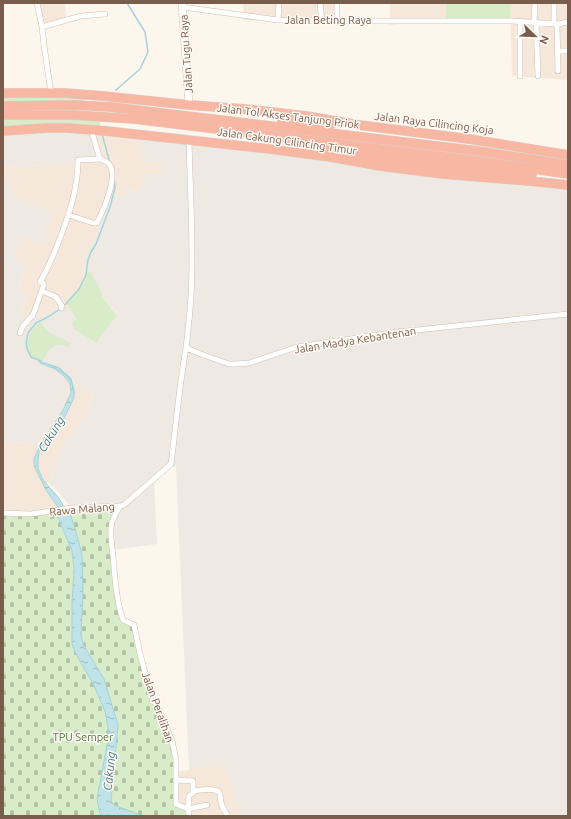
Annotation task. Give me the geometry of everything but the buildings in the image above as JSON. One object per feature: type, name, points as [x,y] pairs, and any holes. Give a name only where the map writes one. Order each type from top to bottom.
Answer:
[{"type":"highway","name":"Jalan Raya Cilincing Koja","points":[[3,93],[52,93],[103,96],[299,115],[370,127],[469,139],[568,154]]},
{"type":"highway","name":"Jalan Tol Akses Tanjung Priok","points":[[3,106],[96,106],[470,150],[568,164]]},
{"type":"highway","points":[[190,116],[199,112],[318,125],[332,125],[337,122]]},
{"type":"highway","name":"Jalan Tol Akses Tanjung Priok","points":[[3,114],[73,115],[135,119],[479,161],[567,180]]},
{"type":"highway","name":"Jalan Cakung Cilincing Timur","points":[[3,131],[68,128],[106,131],[331,158],[443,174],[529,181],[567,180]]},
{"type":"main road","name":"Jalan Tugu Raya","points":[[182,5],[189,105]]},
{"type":"street","points":[[37,3],[52,93]]},
{"type":"street","points":[[278,20],[279,3]]},
{"type":"street","points":[[320,3],[322,21]]},
{"type":"street","points":[[337,3],[337,20]]},
{"type":"street","points":[[534,3],[538,76]]},
{"type":"street","points":[[554,3],[558,71]]},
{"type":"street","name":"Jalan Beting Raya","points":[[182,5],[278,20],[520,21],[556,24],[568,22]]},
{"type":"street","points":[[42,27],[81,16],[105,14]]},
{"type":"street","points":[[520,21],[520,76]]},
{"type":"street","points":[[558,51],[568,51]]},
{"type":"street","points":[[92,130],[100,159]]},
{"type":"street","points":[[186,348],[191,295],[192,262],[189,140]]},
{"type":"street","points":[[20,333],[23,326],[32,315],[42,292],[44,284],[40,282],[49,265],[69,215],[75,192],[78,160],[100,159],[108,162],[111,166],[112,173],[111,184],[106,203],[97,223],[93,224],[69,215]]},
{"type":"street","points":[[42,292],[56,297],[62,306],[61,308]]},
{"type":"street","name":"Jalan Madya Kebantenan","points":[[186,348],[229,364],[249,363],[297,347],[398,332],[568,314]]},
{"type":"street","name":"Rawa Malang","points":[[3,513],[31,514],[69,508],[120,506],[125,504],[171,464],[176,431],[180,384],[186,348]]},
{"type":"street","name":"Jalan Peralihan","points":[[120,506],[112,523],[111,535],[116,592],[119,607],[123,620],[134,625],[140,654],[152,697],[172,741],[176,759],[176,804],[188,809]]},
{"type":"street","points":[[177,780],[193,781],[193,793],[189,796],[188,816]]},
{"type":"street","points":[[193,791],[207,790],[219,792],[223,810],[228,816]]},
{"type":"street","points":[[188,809],[207,805]]},
{"type":"shaded area","points":[[35,3],[64,3],[67,19],[39,26]]},
{"type":"shaded area","points":[[243,3],[334,3],[334,23],[244,20]]},
{"type":"shaded area","points":[[390,3],[446,3],[445,20],[389,25]]},
{"type":"shaded area","points":[[510,3],[568,3],[568,80],[512,76]]},
{"type":"shaded area","points":[[91,130],[140,135],[165,162],[164,175],[147,174],[139,194],[128,190],[124,197],[107,205],[94,241],[81,261],[88,270],[83,284],[66,303],[63,300],[54,309],[39,318],[32,318],[21,314],[26,294],[18,291],[26,263],[14,259],[21,236],[41,244],[14,199],[3,167],[106,162]]},
{"type":"shaded area","points":[[91,130],[106,162],[3,167],[3,131]]},
{"type":"shaded area","points":[[140,135],[568,189],[568,816],[242,816],[224,764],[189,770],[176,467],[169,466],[154,478],[157,544],[112,550],[48,482],[50,481],[68,436],[87,413],[93,391],[68,384],[69,393],[61,410],[38,444],[3,441],[3,167],[14,199],[53,212],[41,244],[21,236],[14,259],[26,263],[18,291],[26,294],[21,314],[32,318],[39,318],[54,309],[63,300],[76,320],[117,314],[103,298],[100,288],[91,273],[81,261],[94,241],[107,205],[109,194],[124,197],[127,190],[139,194],[147,174],[164,174],[165,162],[143,162]]},
{"type":"shaded area","points":[[68,384],[93,391],[87,413],[68,436],[50,481],[43,485],[58,509],[31,514],[3,513],[3,441],[38,444],[61,410],[69,393]]},
{"type":"shaded area","points":[[224,764],[242,816],[189,816],[176,804],[176,772]]},
{"type":"green space","points":[[446,3],[510,3],[511,20],[445,20]]},
{"type":"green space","points":[[3,93],[84,95],[83,106],[3,106]]},
{"type":"green space","points":[[3,115],[100,119],[100,127],[3,131]]},
{"type":"green space","points":[[88,270],[100,288],[103,298],[117,315],[96,343],[74,329],[72,323],[76,319],[66,303],[83,284]]},
{"type":"green space","points":[[40,322],[52,334],[71,344],[69,347],[56,345],[49,351],[43,361],[29,356],[27,351],[28,338],[33,329]]},
{"type":"green space","name":"TPU Semper","points":[[120,506],[117,510],[111,535],[123,620],[134,625],[140,654],[176,759],[176,804],[188,809],[189,816],[3,816],[3,513],[31,514]]},
{"type":"water","points":[[39,361],[64,373],[72,383],[74,390],[74,398],[64,418],[39,453],[38,468],[43,480],[58,497],[63,505],[63,508],[68,508],[82,554],[83,591],[81,635],[84,646],[104,679],[118,725],[111,801],[114,805],[143,816],[104,816],[100,814],[97,799],[109,734],[105,711],[72,644],[74,569],[72,551],[55,510],[58,510],[58,507],[46,490],[34,465],[34,458],[42,442],[63,410],[71,393],[70,384],[64,376],[55,369],[40,363]]},
{"type":"waterway","name":"Cakung","points":[[116,90],[140,69],[148,52],[145,32],[127,3]]},
{"type":"waterway","name":"Cakung","points":[[102,134],[110,163]]},
{"type":"waterway","name":"Cakung","points":[[63,307],[79,289],[86,275],[88,260],[96,244],[110,207],[115,188],[114,176]]},
{"type":"waterway","name":"Cakung","points":[[41,361],[31,357],[27,349],[26,343],[28,333],[36,323],[60,309]]},
{"type":"waterway","name":"Cakung","points":[[50,365],[59,368],[71,379],[74,393]]}]
